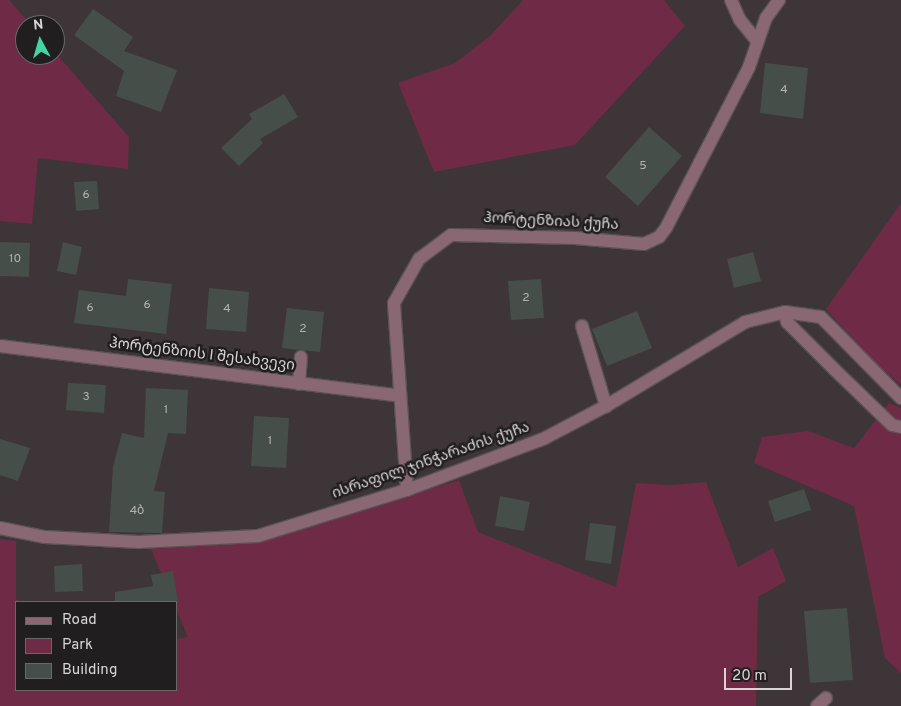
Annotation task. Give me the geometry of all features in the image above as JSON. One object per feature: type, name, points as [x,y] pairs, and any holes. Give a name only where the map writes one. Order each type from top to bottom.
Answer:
[{"type":"street","points":[[731,0],[740,20],[758,42]]},
{"type":"street","name":"ჰორტენზიას ქუჩა","points":[[407,490],[394,303],[419,259],[451,235],[575,238],[644,244],[659,237],[666,228],[744,75],[766,18],[779,0]]},
{"type":"street","points":[[785,312],[787,322],[835,370],[892,425],[901,427]]},
{"type":"street","name":"ისრაფილ ჯინჭარაძის ქუჩა","points":[[0,528],[45,537],[139,542],[258,536],[407,490],[545,438],[606,406],[745,322],[785,312],[821,317],[901,398]]},
{"type":"street","points":[[582,326],[606,406]]},
{"type":"street","name":"ჰორტენზიის I შესახვევი","points":[[0,346],[400,396]]},
{"type":"street","points":[[299,384],[301,357]]},
{"type":"green space","points":[[0,0],[9,0],[22,15],[15,15],[15,65],[65,65],[65,63],[129,137],[128,169],[38,158],[32,224],[0,221]]},
{"type":"green space","points":[[523,0],[664,0],[685,26],[575,145],[434,172],[398,83],[455,63],[490,36]]},
{"type":"green space","points":[[901,203],[901,385],[868,357],[826,309]]},
{"type":"green space","points":[[889,403],[901,408],[901,673],[885,658],[854,506],[754,463],[762,437],[808,431],[854,448]]},
{"type":"green space","points":[[459,480],[478,532],[616,587],[636,483],[670,485],[706,482],[738,567],[773,548],[786,581],[758,597],[756,706],[0,706],[0,539],[16,541],[16,599],[19,601],[15,601],[15,691],[178,691],[178,639],[188,637],[178,614],[178,601],[173,601],[151,549],[264,541]]},
{"type":"building","points":[[93,9],[133,37],[124,51],[177,70],[161,112],[116,96],[124,71],[74,35]]},
{"type":"building","points":[[765,63],[808,68],[803,119],[760,113]]},
{"type":"building","points":[[284,94],[298,117],[260,139],[263,143],[239,166],[221,148],[252,119],[249,114]]},
{"type":"building","points":[[649,127],[682,156],[638,206],[605,177]]},
{"type":"building","points":[[97,181],[99,209],[76,211],[74,182]]},
{"type":"building","points":[[0,242],[30,243],[29,277],[0,276]]},
{"type":"building","points":[[63,242],[82,247],[76,275],[57,271]]},
{"type":"building","points":[[753,252],[761,281],[734,288],[727,259]]},
{"type":"building","points":[[128,279],[172,284],[166,334],[74,323],[79,290],[126,296]]},
{"type":"building","points":[[541,279],[544,318],[511,320],[508,281]]},
{"type":"building","points":[[209,288],[249,292],[246,332],[206,329]]},
{"type":"building","points":[[287,308],[324,312],[320,352],[282,348]]},
{"type":"building","points":[[637,311],[652,348],[607,366],[592,329]]},
{"type":"building","points":[[68,383],[106,385],[104,413],[66,410]]},
{"type":"building","points":[[146,388],[188,390],[186,434],[168,433],[154,491],[165,492],[162,533],[109,532],[113,467],[122,433],[144,438]]},
{"type":"building","points":[[254,416],[289,418],[286,468],[251,466]]},
{"type":"building","points":[[0,439],[30,448],[18,481],[0,475]]},
{"type":"building","points":[[804,489],[811,510],[775,522],[768,501]]},
{"type":"building","points":[[500,496],[530,502],[524,531],[495,526]]},
{"type":"building","points":[[590,523],[616,526],[611,564],[585,560]]},
{"type":"building","points":[[82,564],[83,591],[55,592],[54,566]]},
{"type":"building","points":[[173,571],[178,601],[115,601],[115,592],[153,586],[151,575]]},
{"type":"building","points":[[847,608],[853,680],[810,683],[804,611]]}]
